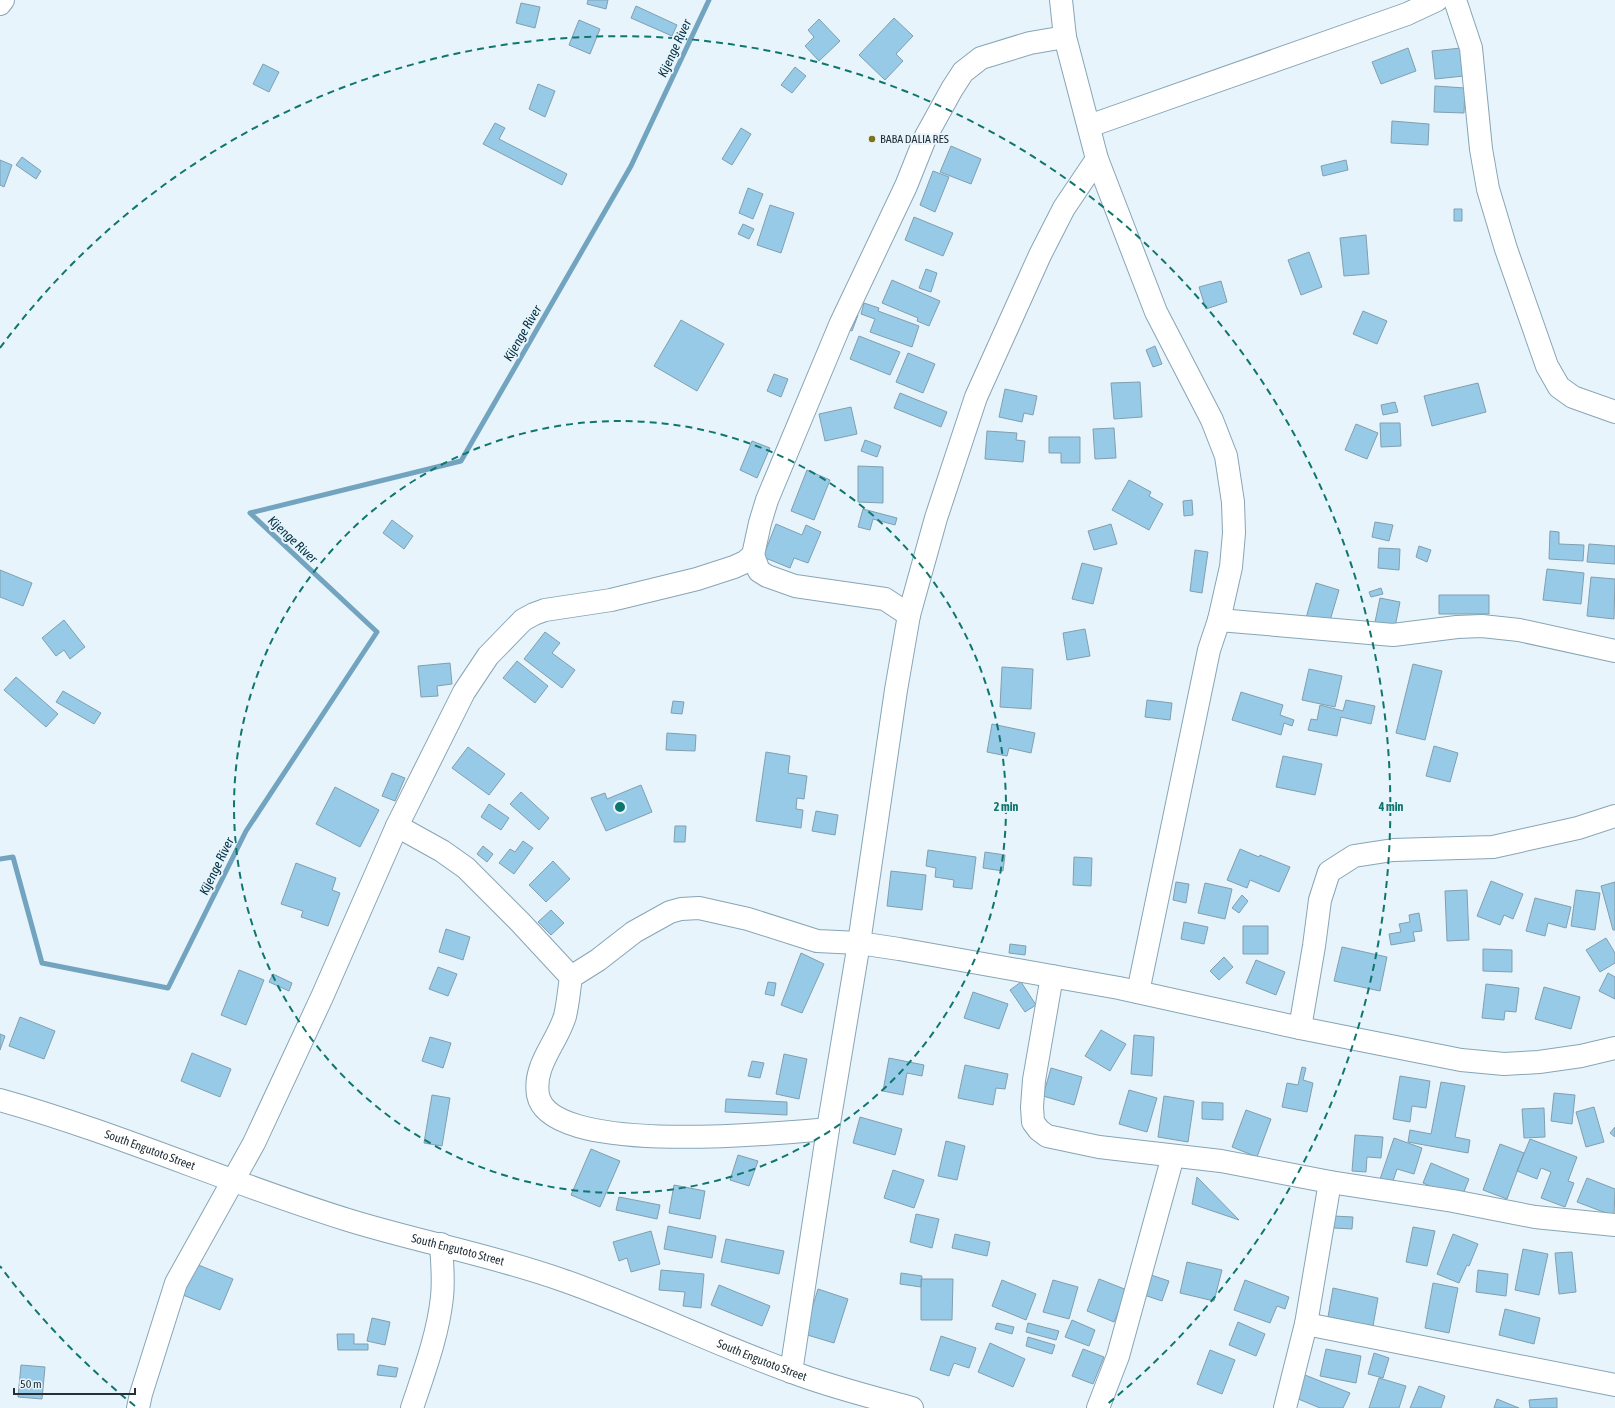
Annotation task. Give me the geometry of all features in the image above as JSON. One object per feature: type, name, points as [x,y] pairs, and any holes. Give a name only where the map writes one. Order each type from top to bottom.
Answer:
[{"type":"street","points":[[0,4],[3,0]]},
{"type":"street","points":[[1061,0],[1065,37],[1097,159],[1156,312],[1212,420],[1226,456],[1233,502],[1234,533],[1231,567],[1219,620],[1209,650],[1138,992]]},
{"type":"street","points":[[1089,126],[1407,14],[1437,0]]},
{"type":"street","points":[[1455,0],[1471,48],[1481,149],[1488,189],[1506,249],[1547,366],[1558,387],[1573,398],[1615,412]]},
{"type":"street","points":[[909,615],[885,598],[795,586],[767,576],[760,571],[753,556],[760,523],[767,500],[837,332],[906,186],[926,136],[952,89],[963,72],[981,58],[1030,43],[1065,37]]},
{"type":"street","points":[[791,1372],[828,1129],[859,943],[896,690],[909,615],[936,518],[976,396],[1028,281],[1064,208],[1097,159]]},
{"type":"street","points":[[138,1408],[141,1394],[176,1283],[254,1143],[322,997],[397,826],[464,692],[488,656],[523,620],[534,614],[545,610],[611,600],[698,579],[734,567],[753,556]]},
{"type":"street","points":[[1219,620],[1393,635],[1457,627],[1482,626],[1519,630],[1615,652]]},
{"type":"street","points":[[1300,1028],[1320,900],[1329,872],[1354,856],[1393,850],[1493,847],[1578,828],[1615,816]]},
{"type":"street","points":[[397,826],[442,851],[466,868],[520,922],[571,977]]},
{"type":"street","points":[[828,1129],[726,1137],[627,1135],[583,1128],[560,1120],[545,1110],[538,1096],[538,1073],[557,1036],[565,1016],[571,977],[598,960],[634,932],[670,912],[692,908],[706,909],[748,919],[817,941],[859,943],[1052,976],[1138,992],[1300,1028],[1461,1060],[1504,1064],[1539,1062],[1581,1056],[1615,1048]]},
{"type":"street","points":[[1052,976],[1034,1080],[1032,1107],[1033,1122],[1039,1130],[1048,1136],[1070,1142],[1221,1161],[1330,1182],[1453,1201],[1535,1217],[1615,1225]]},
{"type":"street","name":"South Engutoto Street","points":[[0,1100],[111,1136],[348,1220],[441,1244],[560,1279],[631,1305],[791,1372],[830,1385],[912,1408]]},
{"type":"street","points":[[1098,1408],[1118,1356],[1173,1156]]},
{"type":"street","points":[[1285,1408],[1306,1324],[1330,1182]]},
{"type":"street","points":[[412,1408],[436,1330],[442,1298],[443,1270],[441,1244]]},
{"type":"street","points":[[1306,1324],[1615,1385]]},
{"type":"building","points":[[588,0],[608,0],[606,9],[587,4]]},
{"type":"building","points":[[521,3],[540,7],[535,28],[516,23]]},
{"type":"building","points":[[636,6],[677,25],[672,36],[631,18]]},
{"type":"building","points":[[894,18],[913,36],[896,54],[903,61],[885,80],[859,55]]},
{"type":"building","points":[[819,19],[840,41],[819,61],[805,46],[814,37],[808,30]]},
{"type":"building","points":[[579,20],[600,29],[590,54],[569,45]]},
{"type":"building","points":[[1408,48],[1416,71],[1381,84],[1372,62]]},
{"type":"building","points":[[1461,48],[1464,76],[1435,79],[1432,51]]},
{"type":"building","points":[[263,64],[279,72],[269,92],[253,84]]},
{"type":"building","points":[[795,67],[806,76],[792,93],[781,85]]},
{"type":"building","points":[[538,84],[555,91],[545,117],[529,109]]},
{"type":"building","points":[[1435,86],[1465,88],[1464,113],[1434,112]]},
{"type":"building","points":[[1392,121],[1429,124],[1428,145],[1391,143]]},
{"type":"building","points":[[495,123],[505,128],[499,139],[567,174],[562,185],[483,144]]},
{"type":"building","points":[[741,128],[751,134],[732,165],[722,159]]},
{"type":"building","points":[[951,146],[981,159],[971,184],[940,172]]},
{"type":"building","points":[[22,157],[41,171],[36,179],[16,165]]},
{"type":"building","points":[[0,160],[12,165],[4,187],[0,185]]},
{"type":"building","points":[[1346,160],[1348,170],[1323,176],[1321,166]]},
{"type":"building","points":[[933,171],[949,177],[935,212],[920,205]]},
{"type":"building","points":[[748,188],[763,194],[753,219],[739,213]]},
{"type":"building","points":[[770,205],[794,213],[781,253],[757,245]]},
{"type":"building","points":[[1454,209],[1462,209],[1462,221],[1454,221]]},
{"type":"building","points":[[914,217],[953,233],[943,256],[905,240]]},
{"type":"building","points":[[743,224],[754,229],[749,239],[738,234]]},
{"type":"building","points":[[1366,235],[1369,274],[1344,276],[1340,238]]},
{"type":"building","points":[[1309,252],[1322,287],[1301,295],[1288,260]]},
{"type":"building","points":[[926,269],[937,273],[931,292],[919,288]]},
{"type":"building","points":[[892,280],[940,301],[929,326],[917,321],[918,318],[882,303]]},
{"type":"building","points":[[1221,281],[1227,302],[1206,309],[1199,287]]},
{"type":"building","points":[[864,303],[879,308],[878,311],[919,326],[912,347],[870,332],[875,319],[861,314]]},
{"type":"building","points":[[1363,311],[1387,321],[1377,344],[1353,334]]},
{"type":"building","points":[[851,313],[858,315],[852,331],[844,328]]},
{"type":"building","points":[[681,320],[724,344],[697,391],[654,366]]},
{"type":"building","points":[[859,336],[900,352],[890,375],[850,359]]},
{"type":"building","points":[[1155,346],[1162,364],[1153,367],[1146,350]]},
{"type":"building","points":[[908,353],[935,364],[923,393],[896,382]]},
{"type":"building","points":[[774,374],[788,379],[781,397],[767,391]]},
{"type":"building","points":[[1140,382],[1142,417],[1114,419],[1111,383]]},
{"type":"building","points":[[1478,383],[1486,412],[1432,426],[1424,396]]},
{"type":"building","points":[[1005,389],[1037,396],[1033,415],[1024,413],[1022,422],[999,417]]},
{"type":"building","points":[[900,393],[947,412],[941,427],[894,408]]},
{"type":"building","points":[[1395,402],[1398,412],[1383,415],[1381,405]]},
{"type":"building","points":[[851,407],[857,434],[825,441],[819,414]]},
{"type":"building","points":[[1380,423],[1400,423],[1401,446],[1381,447]]},
{"type":"building","points":[[1356,424],[1378,433],[1367,459],[1345,450]]},
{"type":"building","points":[[1114,428],[1116,458],[1095,459],[1093,429]]},
{"type":"building","points":[[987,431],[1017,433],[1016,440],[1025,441],[1023,462],[985,459]]},
{"type":"building","points":[[1049,437],[1080,437],[1080,463],[1061,463],[1061,453],[1049,453]]},
{"type":"building","points":[[865,440],[881,446],[877,457],[861,451]]},
{"type":"building","points":[[752,441],[770,448],[757,478],[740,470]]},
{"type":"building","points":[[858,466],[883,467],[883,503],[858,502]]},
{"type":"building","points":[[807,470],[830,480],[814,520],[791,511]]},
{"type":"building","points":[[1129,480],[1151,492],[1149,496],[1163,504],[1149,530],[1112,510]]},
{"type":"building","points":[[1192,500],[1193,515],[1184,516],[1183,501]]},
{"type":"building","points":[[863,509],[897,518],[895,525],[873,519],[870,530],[858,527]]},
{"type":"building","points":[[392,520],[413,536],[404,549],[383,533]]},
{"type":"building","points":[[1375,522],[1393,525],[1389,541],[1372,537]]},
{"type":"building","points":[[776,524],[802,535],[806,525],[821,532],[808,563],[794,558],[790,568],[763,557]]},
{"type":"building","points":[[1111,524],[1117,544],[1094,550],[1088,531]]},
{"type":"building","points":[[1550,531],[1559,532],[1559,544],[1584,545],[1583,561],[1549,559]]},
{"type":"building","points":[[1589,544],[1615,546],[1615,564],[1587,562]]},
{"type":"building","points":[[1419,546],[1431,550],[1427,562],[1416,557]]},
{"type":"building","points":[[1379,548],[1400,549],[1399,570],[1378,568]]},
{"type":"building","points":[[1195,550],[1208,552],[1202,593],[1190,591]]},
{"type":"building","points":[[1082,563],[1102,568],[1093,604],[1072,599]]},
{"type":"building","points":[[1547,569],[1584,573],[1581,604],[1543,600]]},
{"type":"building","points":[[0,570],[32,583],[23,606],[0,597]]},
{"type":"building","points":[[1591,577],[1615,579],[1614,619],[1587,616]]},
{"type":"building","points":[[1316,583],[1339,590],[1329,624],[1306,618]]},
{"type":"building","points":[[1381,588],[1383,594],[1371,597],[1369,592]]},
{"type":"building","points":[[1439,595],[1489,595],[1489,614],[1439,614]]},
{"type":"building","points":[[1380,598],[1400,602],[1394,632],[1374,627]]},
{"type":"building","points":[[64,620],[85,647],[70,659],[64,650],[56,656],[42,638]]},
{"type":"building","points":[[1085,629],[1090,656],[1067,660],[1063,633]]},
{"type":"building","points":[[545,632],[560,643],[552,653],[575,670],[562,688],[524,659]]},
{"type":"building","points":[[517,661],[548,686],[535,703],[503,678]]},
{"type":"building","points":[[450,663],[452,684],[437,686],[438,696],[421,697],[418,666]]},
{"type":"building","points":[[1413,664],[1442,671],[1425,740],[1396,733]]},
{"type":"building","points":[[1002,667],[1033,669],[1031,709],[1000,707]]},
{"type":"building","points":[[1309,669],[1342,676],[1335,707],[1302,700]]},
{"type":"building","points":[[16,677],[58,714],[46,727],[4,690]]},
{"type":"building","points":[[63,691],[101,713],[94,724],[56,702]]},
{"type":"building","points":[[1241,692],[1283,705],[1280,715],[1294,720],[1292,726],[1284,723],[1281,735],[1232,720]]},
{"type":"building","points":[[1147,700],[1172,703],[1170,720],[1145,717]]},
{"type":"building","points":[[1346,700],[1375,706],[1371,724],[1341,717],[1337,736],[1308,730],[1311,719],[1317,720],[1320,705],[1343,711]]},
{"type":"building","points":[[673,701],[684,702],[682,714],[671,713]]},
{"type":"building","points":[[992,724],[1035,733],[1031,753],[1009,748],[1007,756],[987,752]]},
{"type":"building","points":[[667,733],[696,735],[695,751],[666,750]]},
{"type":"building","points":[[1434,746],[1458,753],[1450,782],[1426,776]]},
{"type":"building","points":[[468,747],[505,774],[489,795],[452,768]]},
{"type":"building","points":[[766,752],[790,756],[788,773],[807,776],[804,799],[797,798],[796,809],[803,810],[801,828],[756,821]]},
{"type":"building","points":[[1283,756],[1322,764],[1315,795],[1276,787]]},
{"type":"building","points":[[392,773],[405,778],[395,801],[382,796]]},
{"type":"building","points":[[641,785],[652,812],[606,831],[591,798],[605,793],[607,799]]},
{"type":"building","points":[[335,787],[379,810],[360,847],[316,824]]},
{"type":"building","points":[[521,792],[549,818],[539,830],[510,804]]},
{"type":"building","points":[[489,804],[509,818],[501,830],[481,817]]},
{"type":"building","points":[[816,811],[838,815],[835,835],[812,831]]},
{"type":"building","points":[[675,826],[686,826],[685,842],[674,842]]},
{"type":"building","points":[[523,841],[533,848],[514,874],[499,863],[510,849],[515,852]]},
{"type":"building","points":[[483,846],[493,854],[487,862],[477,854]]},
{"type":"building","points":[[1240,849],[1290,867],[1279,892],[1250,880],[1247,888],[1227,880]]},
{"type":"building","points":[[928,850],[976,857],[972,889],[953,887],[954,880],[935,877],[936,868],[926,866]]},
{"type":"building","points":[[985,852],[1005,855],[1003,871],[983,868]]},
{"type":"building","points":[[1074,857],[1092,858],[1091,886],[1073,885]]},
{"type":"building","points":[[553,861],[570,879],[546,902],[529,885]]},
{"type":"building","points":[[296,863],[336,878],[332,890],[340,893],[328,926],[301,917],[303,911],[281,904]]},
{"type":"building","points":[[891,871],[926,875],[922,910],[887,906]]},
{"type":"building","points":[[1491,881],[1523,894],[1513,919],[1504,915],[1500,925],[1477,916]]},
{"type":"building","points":[[1176,882],[1189,884],[1186,903],[1173,900]]},
{"type":"building","points":[[1615,882],[1615,930],[1613,930],[1601,886]]},
{"type":"building","points":[[1205,883],[1232,889],[1225,919],[1198,913]]},
{"type":"building","points":[[1467,890],[1469,940],[1447,941],[1445,891]]},
{"type":"building","points":[[1576,890],[1600,893],[1595,930],[1571,926]]},
{"type":"building","points":[[1242,895],[1248,901],[1239,913],[1232,908]]},
{"type":"building","points":[[1535,898],[1571,907],[1566,928],[1548,923],[1545,936],[1526,931]]},
{"type":"building","points":[[551,910],[564,923],[551,935],[538,922]]},
{"type":"building","points":[[1419,913],[1422,931],[1413,932],[1415,941],[1391,945],[1389,934],[1401,932],[1399,924],[1410,922],[1409,915]]},
{"type":"building","points":[[1184,922],[1208,927],[1204,944],[1181,939]]},
{"type":"building","points":[[1243,926],[1268,926],[1268,954],[1243,954]]},
{"type":"building","points":[[446,929],[470,937],[463,960],[439,952]]},
{"type":"building","points":[[1606,938],[1615,953],[1615,963],[1600,972],[1586,950]]},
{"type":"building","points":[[1010,944],[1026,946],[1025,955],[1009,953]]},
{"type":"building","points":[[1342,947],[1387,957],[1380,991],[1334,981]]},
{"type":"building","points":[[1483,949],[1512,950],[1512,972],[1483,971]]},
{"type":"building","points":[[801,953],[824,964],[802,1013],[781,1005]]},
{"type":"building","points":[[1224,957],[1233,967],[1219,980],[1210,971]]},
{"type":"building","points":[[1256,960],[1285,972],[1276,995],[1246,983]]},
{"type":"building","points":[[438,967],[457,974],[448,996],[429,989]]},
{"type":"building","points":[[239,970],[264,980],[246,1025],[221,1015]]},
{"type":"building","points":[[1608,973],[1615,977],[1615,999],[1599,991]]},
{"type":"building","points":[[273,974],[292,983],[289,991],[269,982]]},
{"type":"building","points":[[768,982],[776,983],[774,996],[765,994]]},
{"type":"building","points":[[1021,982],[1036,1005],[1025,1012],[1010,990]]},
{"type":"building","points":[[1486,984],[1519,988],[1516,1012],[1505,1011],[1504,1020],[1482,1018]]},
{"type":"building","points":[[1544,987],[1580,997],[1571,1029],[1535,1019]]},
{"type":"building","points":[[973,992],[1008,1004],[999,1029],[964,1018]]},
{"type":"building","points":[[20,1017],[55,1031],[44,1059],[9,1046]]},
{"type":"building","points":[[1101,1030],[1126,1044],[1110,1071],[1085,1056]]},
{"type":"building","points":[[0,1034],[5,1036],[0,1050]]},
{"type":"building","points":[[1134,1035],[1154,1037],[1152,1076],[1131,1074]]},
{"type":"building","points":[[430,1037],[451,1043],[443,1068],[422,1061]]},
{"type":"building","points":[[192,1053],[231,1069],[220,1097],[181,1081]]},
{"type":"building","points":[[784,1054],[807,1059],[799,1099],[776,1094]]},
{"type":"building","points":[[889,1058],[924,1065],[922,1076],[907,1073],[903,1095],[883,1091]]},
{"type":"building","points":[[752,1061],[764,1063],[760,1078],[748,1076]]},
{"type":"building","points":[[965,1065],[1008,1074],[1005,1089],[996,1088],[993,1105],[958,1098]]},
{"type":"building","points":[[1302,1067],[1306,1068],[1303,1080],[1313,1083],[1307,1112],[1282,1107],[1287,1083],[1298,1085]]},
{"type":"building","points":[[1051,1068],[1082,1077],[1074,1105],[1043,1096]]},
{"type":"building","points":[[1400,1076],[1430,1081],[1426,1108],[1412,1106],[1410,1122],[1393,1119]]},
{"type":"building","points":[[1441,1082],[1465,1086],[1455,1137],[1470,1140],[1468,1153],[1408,1142],[1410,1130],[1431,1134]]},
{"type":"building","points":[[1129,1090],[1157,1098],[1147,1132],[1119,1124]]},
{"type":"building","points":[[1554,1093],[1575,1095],[1572,1124],[1551,1121]]},
{"type":"building","points":[[432,1095],[450,1098],[442,1146],[424,1143]]},
{"type":"building","points":[[1164,1096],[1194,1101],[1188,1142],[1158,1137]]},
{"type":"building","points":[[726,1099],[787,1102],[787,1115],[725,1112]]},
{"type":"building","points":[[1202,1102],[1223,1103],[1223,1120],[1202,1119]]},
{"type":"building","points":[[1594,1107],[1604,1142],[1586,1147],[1576,1112]]},
{"type":"building","points":[[1544,1108],[1545,1137],[1524,1138],[1522,1109]]},
{"type":"building","points":[[1246,1110],[1271,1119],[1257,1157],[1232,1147]]},
{"type":"building","points":[[860,1117],[902,1129],[895,1155],[853,1143]]},
{"type":"building","points":[[1615,1127],[1615,1137],[1610,1133]]},
{"type":"building","points":[[1355,1135],[1383,1137],[1381,1158],[1367,1157],[1366,1172],[1352,1171]]},
{"type":"building","points":[[1394,1138],[1422,1148],[1414,1174],[1397,1169],[1390,1190],[1378,1185]]},
{"type":"building","points":[[1530,1139],[1577,1157],[1568,1181],[1574,1183],[1565,1207],[1541,1198],[1551,1172],[1541,1168],[1537,1179],[1517,1171]]},
{"type":"building","points":[[946,1141],[965,1146],[957,1180],[938,1176]]},
{"type":"building","points":[[1500,1144],[1524,1153],[1507,1199],[1483,1190]]},
{"type":"building","points":[[591,1149],[620,1161],[600,1207],[571,1195]]},
{"type":"building","points":[[738,1155],[758,1161],[749,1186],[730,1180]]},
{"type":"building","points":[[1431,1163],[1469,1179],[1461,1199],[1423,1183]]},
{"type":"building","points":[[893,1170],[924,1180],[914,1208],[884,1198]]},
{"type":"building","points":[[1197,1177],[1239,1220],[1192,1204]]},
{"type":"building","points":[[1587,1178],[1615,1189],[1614,1216],[1577,1202]]},
{"type":"building","points":[[674,1185],[705,1191],[700,1219],[669,1213]]},
{"type":"building","points":[[619,1197],[660,1205],[657,1219],[616,1210]]},
{"type":"building","points":[[916,1214],[939,1219],[932,1248],[910,1242]]},
{"type":"building","points":[[1334,1216],[1353,1217],[1352,1229],[1334,1228]]},
{"type":"building","points":[[668,1226],[716,1236],[712,1258],[664,1249]]},
{"type":"building","points":[[1413,1227],[1435,1231],[1427,1266],[1406,1262]]},
{"type":"building","points":[[651,1231],[660,1264],[631,1272],[627,1258],[619,1261],[613,1242]]},
{"type":"building","points":[[955,1234],[990,1242],[987,1256],[952,1248]]},
{"type":"building","points":[[1453,1234],[1478,1244],[1469,1266],[1467,1265],[1459,1283],[1437,1274]]},
{"type":"building","points":[[726,1239],[784,1251],[779,1274],[721,1262]]},
{"type":"building","points":[[1523,1249],[1548,1254],[1539,1295],[1515,1290]]},
{"type":"building","points":[[1572,1252],[1576,1292],[1559,1294],[1555,1253]]},
{"type":"building","points":[[1187,1262],[1222,1270],[1214,1301],[1180,1293]]},
{"type":"building","points":[[196,1264],[233,1279],[220,1310],[183,1295]]},
{"type":"building","points":[[661,1270],[704,1274],[701,1308],[683,1306],[685,1292],[659,1290]]},
{"type":"building","points":[[1478,1270],[1508,1274],[1506,1296],[1476,1292]]},
{"type":"building","points":[[901,1273],[922,1276],[921,1287],[900,1284]]},
{"type":"building","points":[[1151,1275],[1169,1281],[1162,1301],[1144,1295]]},
{"type":"building","points":[[921,1279],[953,1279],[952,1320],[921,1320]]},
{"type":"building","points":[[1099,1279],[1127,1290],[1114,1322],[1087,1311]]},
{"type":"building","points":[[1002,1280],[1036,1294],[1026,1320],[992,1306]]},
{"type":"building","points":[[1053,1280],[1078,1287],[1069,1319],[1043,1312]]},
{"type":"building","points":[[1245,1280],[1289,1297],[1285,1309],[1277,1306],[1270,1323],[1234,1310]]},
{"type":"building","points":[[1433,1283],[1458,1288],[1449,1333],[1425,1328]]},
{"type":"building","points":[[719,1285],[770,1306],[762,1326],[711,1305]]},
{"type":"building","points":[[1333,1288],[1378,1298],[1373,1326],[1328,1317]]},
{"type":"building","points":[[818,1289],[848,1299],[834,1343],[804,1334]]},
{"type":"building","points":[[1505,1309],[1540,1318],[1534,1344],[1499,1335]]},
{"type":"building","points":[[372,1318],[390,1322],[385,1345],[367,1341]]},
{"type":"building","points":[[1072,1320],[1095,1330],[1089,1346],[1065,1337]]},
{"type":"building","points":[[1238,1322],[1265,1334],[1256,1356],[1229,1345]]},
{"type":"building","points":[[997,1323],[1014,1327],[1012,1334],[995,1329]]},
{"type":"building","points":[[1028,1323],[1059,1331],[1056,1340],[1026,1332]]},
{"type":"building","points":[[337,1334],[354,1334],[354,1344],[368,1344],[368,1350],[338,1350]]},
{"type":"building","points":[[941,1336],[976,1348],[969,1368],[954,1363],[949,1376],[930,1370]]},
{"type":"building","points":[[1028,1337],[1055,1345],[1052,1354],[1026,1346]]},
{"type":"building","points":[[990,1343],[1025,1359],[1013,1387],[978,1372]]},
{"type":"building","points":[[1083,1349],[1104,1357],[1093,1384],[1072,1376]]},
{"type":"building","points":[[1326,1349],[1361,1356],[1356,1383],[1320,1376]]},
{"type":"building","points":[[1210,1350],[1235,1360],[1222,1394],[1197,1384]]},
{"type":"building","points":[[1374,1353],[1389,1358],[1383,1378],[1368,1374]]},
{"type":"building","points":[[21,1365],[45,1367],[42,1399],[18,1397]]},
{"type":"building","points":[[379,1365],[398,1368],[396,1377],[377,1375]]},
{"type":"building","points":[[1300,1373],[1350,1393],[1343,1408],[1320,1408],[1291,1396]]},
{"type":"building","points":[[1379,1378],[1406,1386],[1399,1408],[1369,1408]]},
{"type":"building","points":[[1419,1386],[1445,1396],[1441,1408],[1410,1408]]},
{"type":"building","points":[[1557,1398],[1557,1408],[1530,1408],[1529,1400]]},
{"type":"building","points":[[1497,1399],[1519,1408],[1494,1408]]},
{"type":"waterway","name":"Kijenge River","points":[[0,859],[13,857],[42,963],[168,988],[246,831],[377,632],[250,513],[461,461],[631,166],[709,0]]},
{"type":"place","name":"BABA DALIA RES","points":[[872,139]]}]
